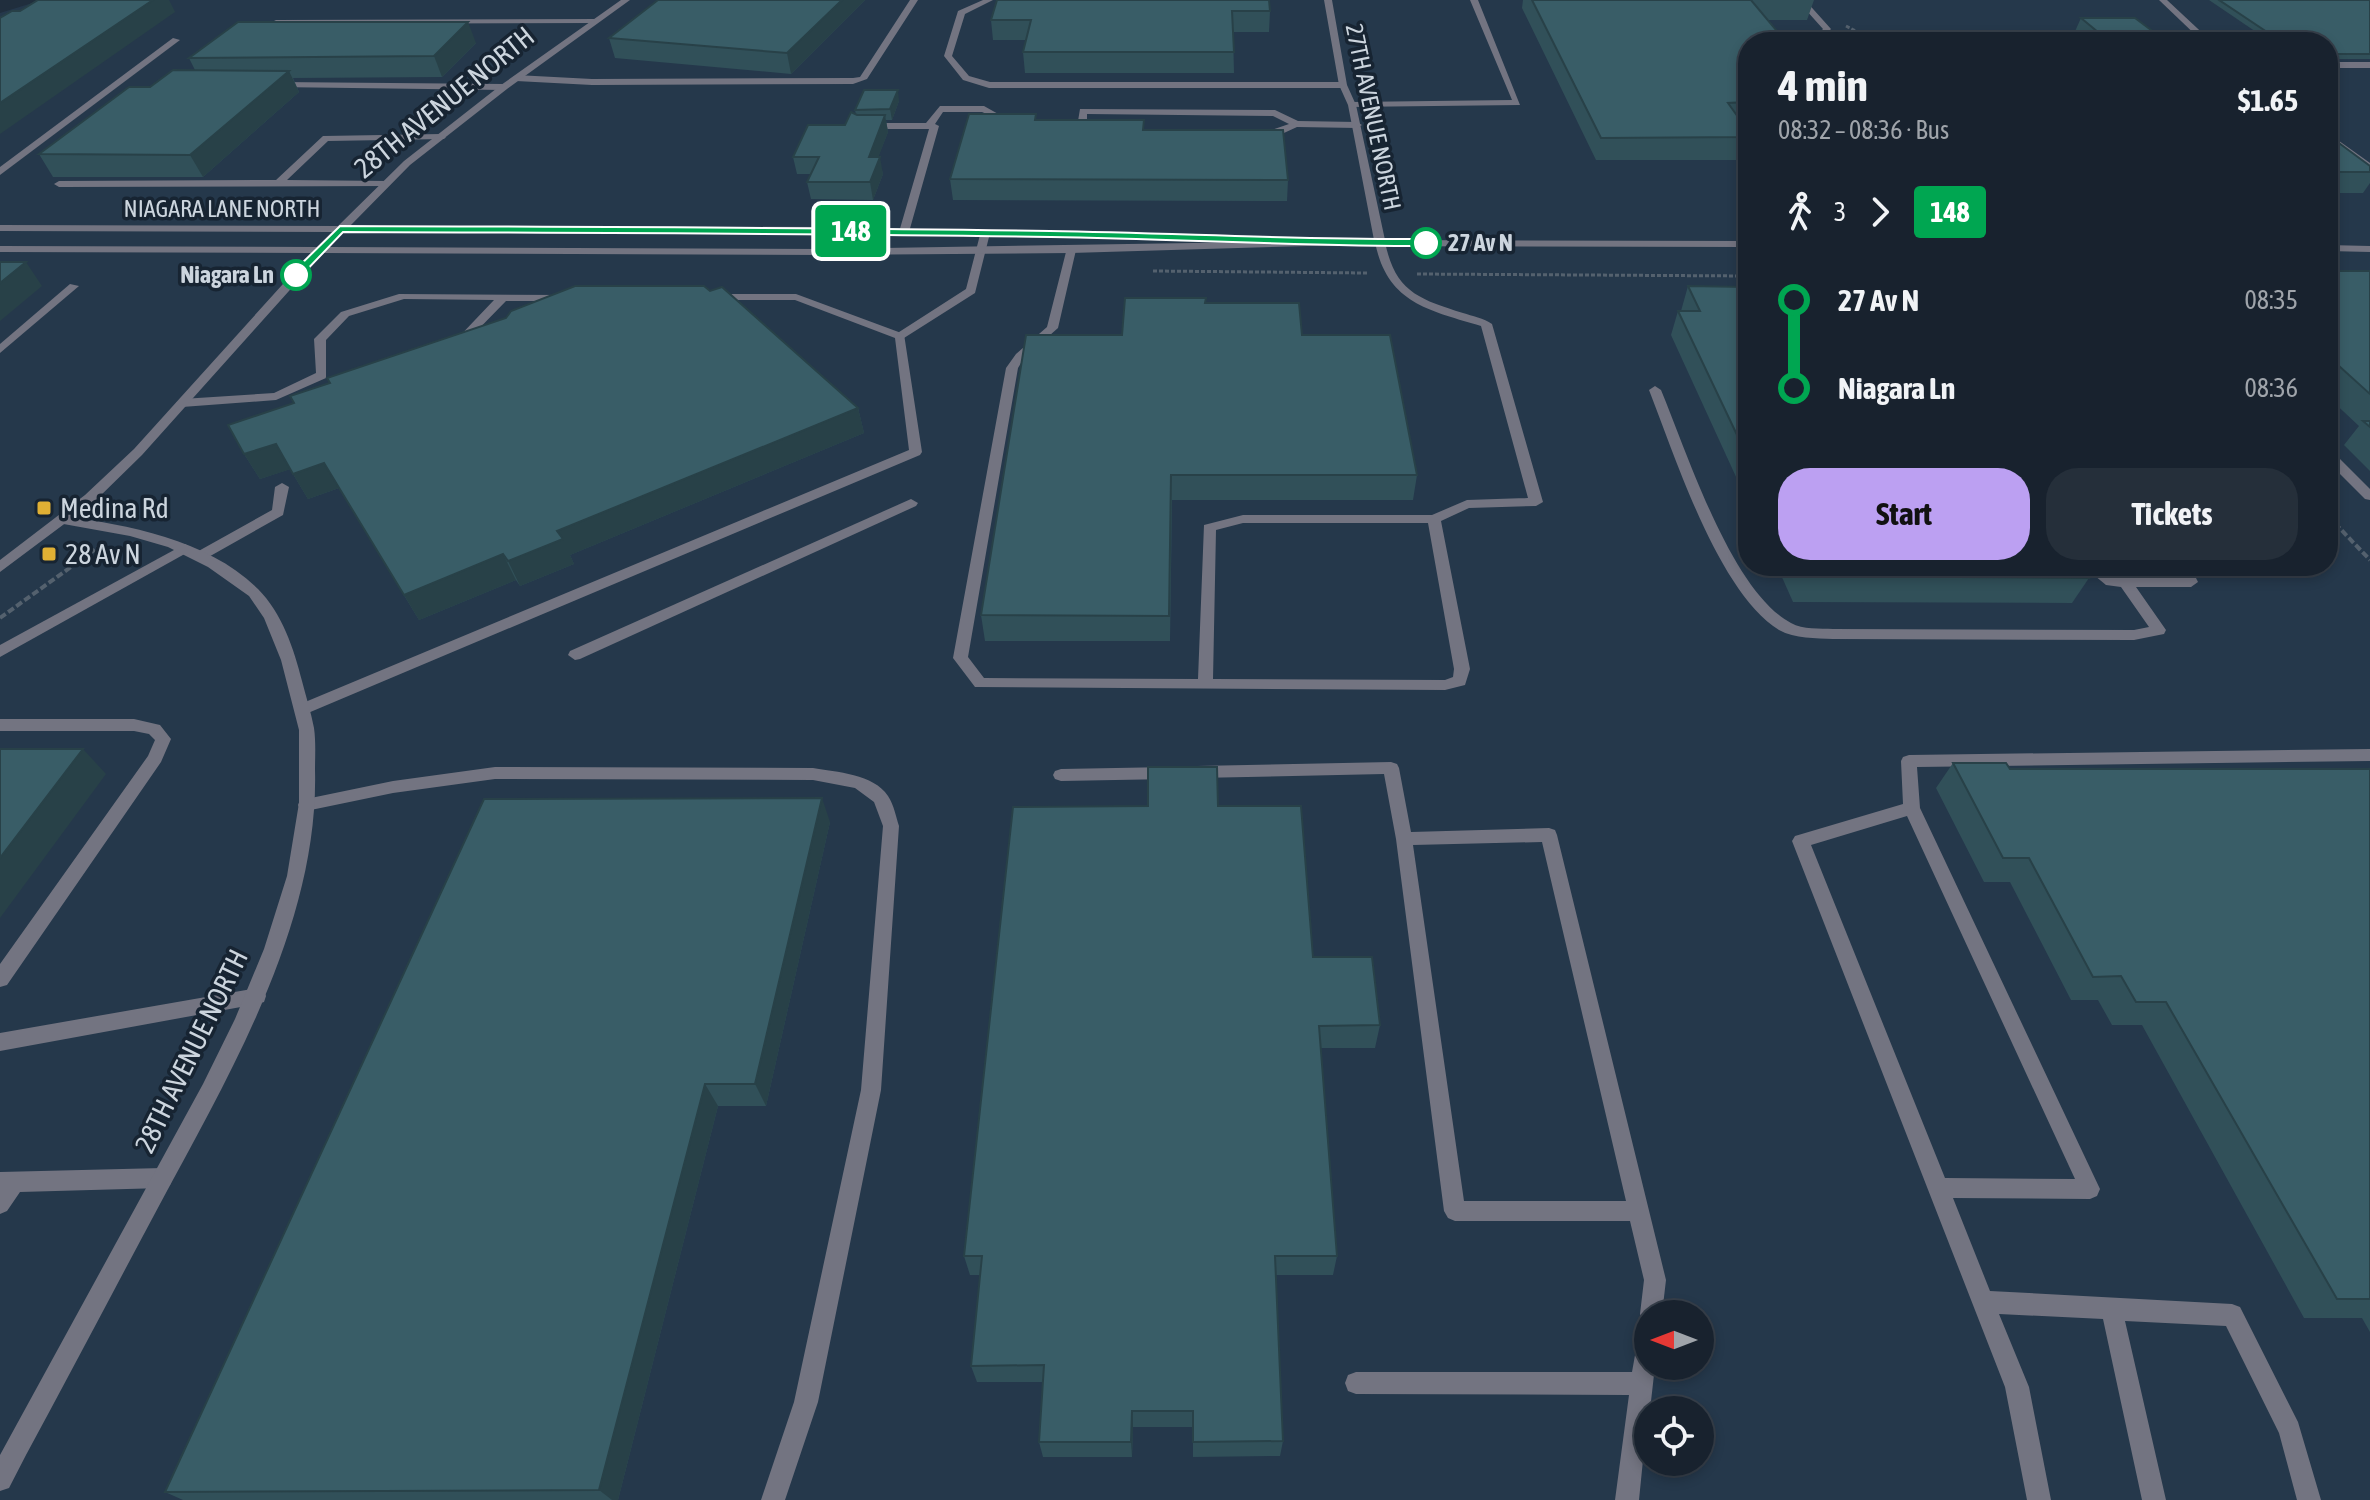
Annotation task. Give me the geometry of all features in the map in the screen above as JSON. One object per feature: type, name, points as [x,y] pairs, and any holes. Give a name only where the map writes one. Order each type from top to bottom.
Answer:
[{"type":"street","name":"28TH AVENUE NORTH","points":[[63,520],[138,452],[320,250],[386,183],[504,87],[626,0]]},
{"type":"street","points":[[516,78],[607,83],[853,81],[863,79],[914,0]]},
{"type":"street","points":[[989,0],[961,13],[948,56],[966,78],[989,85],[1343,85]]},
{"type":"street","name":"27TH AVENUE NORTH","points":[[1328,0],[1343,85],[1357,125],[1389,274],[1420,301],[1486,324],[1536,502],[1467,504],[1434,519]]},
{"type":"street","points":[[1352,105],[1517,103],[1474,0]]},
{"type":"street","points":[[1801,0],[1827,29],[1824,32]]},
{"type":"street","points":[[2163,0],[2197,32]]},
{"type":"street","points":[[268,22],[595,21]]},
{"type":"street","points":[[0,172],[176,40]]},
{"type":"street","points":[[2338,65],[2370,65]]},
{"type":"street","points":[[271,85],[504,87]]},
{"type":"street","points":[[929,126],[940,109],[984,109],[996,115]]},
{"type":"street","points":[[1112,130],[1082,127],[1083,111],[1275,113],[1296,124]]},
{"type":"street","points":[[1259,134],[1273,135],[1296,124],[1357,125]]},
{"type":"street","points":[[860,126],[934,126],[904,232]]},
{"type":"street","points":[[279,183],[326,138],[441,137]]},
{"type":"street","points":[[2338,144],[2370,168]]},
{"type":"street","points":[[59,184],[386,183]]},
{"type":"street","name":"NIAGARA LANE NORTH","points":[[0,228],[904,232],[1307,243]]},
{"type":"street","points":[[900,336],[971,291],[985,233]]},
{"type":"street","name":"NIAGARA LANE NORTH","points":[[0,249],[1071,250],[1380,242],[1738,244]]},
{"type":"street","points":[[2338,248],[2370,249]]},
{"type":"street","points":[[1071,250],[1052,328],[1020,356],[1012,368],[960,658],[980,683],[1205,685],[1445,685],[1460,681],[1462,669],[1434,519],[1243,519],[1209,528],[1205,685]]},
{"type":"street","points":[[0,350],[74,286]]},
{"type":"street","points":[[182,403],[276,396],[328,374],[320,339],[345,314],[403,296],[579,297]]},
{"type":"street","points":[[703,297],[796,297],[900,336]]},
{"type":"street","points":[[448,350],[468,337],[502,298]]},
{"type":"street","points":[[303,709],[916,452],[900,336]]},
{"type":"street","points":[[1655,390],[1725,554],[1738,575]]},
{"type":"street","points":[[2338,465],[2370,496]]},
{"type":"street","points":[[0,652],[193,552],[278,512],[282,487]]},
{"type":"street","points":[[575,655],[911,503]]},
{"type":"street","name":"28TH AVENUE NORTH","points":[[0,1479],[163,1178],[257,996],[289,902],[306,805],[309,749],[300,688],[280,636],[255,595],[217,565],[170,541],[63,520]]},
{"type":"street","points":[[0,567],[63,520]]},
{"type":"street","points":[[1739,576],[1755,602],[1785,627],[1833,634],[2134,635],[2159,630],[2126,583]]},
{"type":"street","points":[[2103,576],[2111,582],[2126,583],[2191,582],[2188,576]]},
{"type":"street","points":[[0,725],[134,725],[154,729],[163,739],[155,758],[0,979]]},
{"type":"street","points":[[1939,1188],[2090,1189],[1912,808],[1909,761],[2370,755]]},
{"type":"street","points":[[1061,775],[1391,768],[1404,839],[1455,1211],[1638,1211]]},
{"type":"street","points":[[306,805],[393,787],[495,773],[571,772],[813,774],[859,783],[881,798],[891,826],[871,1090],[806,1402],[773,1500]]},
{"type":"street","points":[[1912,808],[1801,841],[2017,1387],[2039,1500]]},
{"type":"street","points":[[1404,839],[1549,835],[1655,1280],[1653,1300]]},
{"type":"street","points":[[0,1042],[257,996]]},
{"type":"street","points":[[0,1204],[7,1181],[163,1178]]},
{"type":"street","points":[[1983,1302],[2232,1315],[2290,1430],[2309,1500]]},
{"type":"street","points":[[2112,1310],[2154,1500]]},
{"type":"street","points":[[1627,1500],[1642,1380]]},
{"type":"street","points":[[1356,1383],[1642,1384]]},
{"type":"path","points":[[2338,526],[2370,560]]},
{"type":"path","points":[[0,618],[124,530]]},
{"type":"shaded area","points":[[42,0],[2370,0],[2370,1500],[0,1500],[0,13]]},
{"type":"building","points":[[38,0],[153,0],[0,103],[0,18]]},
{"type":"building","points":[[658,0],[842,0],[787,53],[609,38]]},
{"type":"building","points":[[997,0],[1269,0],[1270,11],[1232,11],[1234,52],[1023,52],[1031,20],[991,20]]},
{"type":"building","points":[[1532,0],[1751,0],[1778,32],[1738,32],[1738,102],[1728,103],[1738,117],[1738,137],[1601,138]]},
{"type":"building","points":[[2219,0],[2370,0],[2370,54],[2338,54],[2338,32],[2267,32]]},
{"type":"building","points":[[2081,18],[2135,18],[2154,32],[2098,32]]},
{"type":"building","points":[[238,22],[468,22],[434,56],[189,58]]},
{"type":"building","points":[[173,70],[289,71],[190,155],[39,154],[129,87],[150,87]]},
{"type":"building","points":[[864,90],[898,90],[890,109],[855,110]]},
{"type":"building","points":[[851,112],[857,115],[885,115],[869,157],[880,157],[870,182],[807,182],[819,157],[793,157],[808,125],[845,125]]},
{"type":"building","points":[[969,114],[1036,114],[1035,120],[1144,120],[1143,130],[1283,130],[1288,180],[950,179]]},
{"type":"building","points":[[2338,142],[2370,166],[2370,172],[2338,172]]},
{"type":"building","points":[[0,262],[26,262],[0,283]]},
{"type":"building","points":[[2338,271],[2370,271],[2370,394],[2338,365]]},
{"type":"building","points":[[575,286],[704,286],[710,291],[722,287],[858,408],[557,531],[563,539],[508,561],[503,554],[404,595],[324,463],[293,474],[276,444],[244,454],[228,425],[294,403],[290,396],[330,383],[327,378],[506,318],[511,311]]},
{"type":"building","points":[[1688,286],[1738,287],[1738,437],[1678,311],[1700,311]]},
{"type":"building","points":[[1125,298],[1206,298],[1205,303],[1299,303],[1302,335],[1390,335],[1417,475],[1171,475],[1169,616],[981,615],[1026,335],[1122,335]]},
{"type":"building","points":[[1805,576],[2088,576],[2089,578]]},
{"type":"building","points":[[0,749],[83,749],[0,858]]},
{"type":"building","points":[[1953,763],[2006,763],[2010,769],[2370,769],[2370,1299],[2337,1299],[2166,1002],[2136,1002],[2121,976],[2093,977],[2029,858],[2003,858]]},
{"type":"building","points":[[1148,767],[1217,767],[1218,806],[1301,806],[1313,957],[1372,957],[1380,1025],[1319,1026],[1337,1256],[1275,1256],[1283,1441],[1193,1442],[1193,1411],[1132,1411],[1131,1442],[1039,1442],[1044,1365],[971,1366],[982,1256],[964,1256],[1013,807],[1148,806]]},
{"type":"building","points":[[822,798],[755,1084],[705,1084],[599,1490],[165,1492],[484,799]]},
{"type":"bus line","name":"148","points":[[296,275],[340,229],[822,230],[1074,234],[1307,243],[1426,243]]},
{"type":"place","name":"27 Av N","points":[[1426,243]]},
{"type":"place","name":"Niagara Ln","points":[[296,275]]},
{"type":"place","name":"Medina Rd","points":[[44,508]]},
{"type":"place","name":"28 Av N","points":[[49,554]]}]
